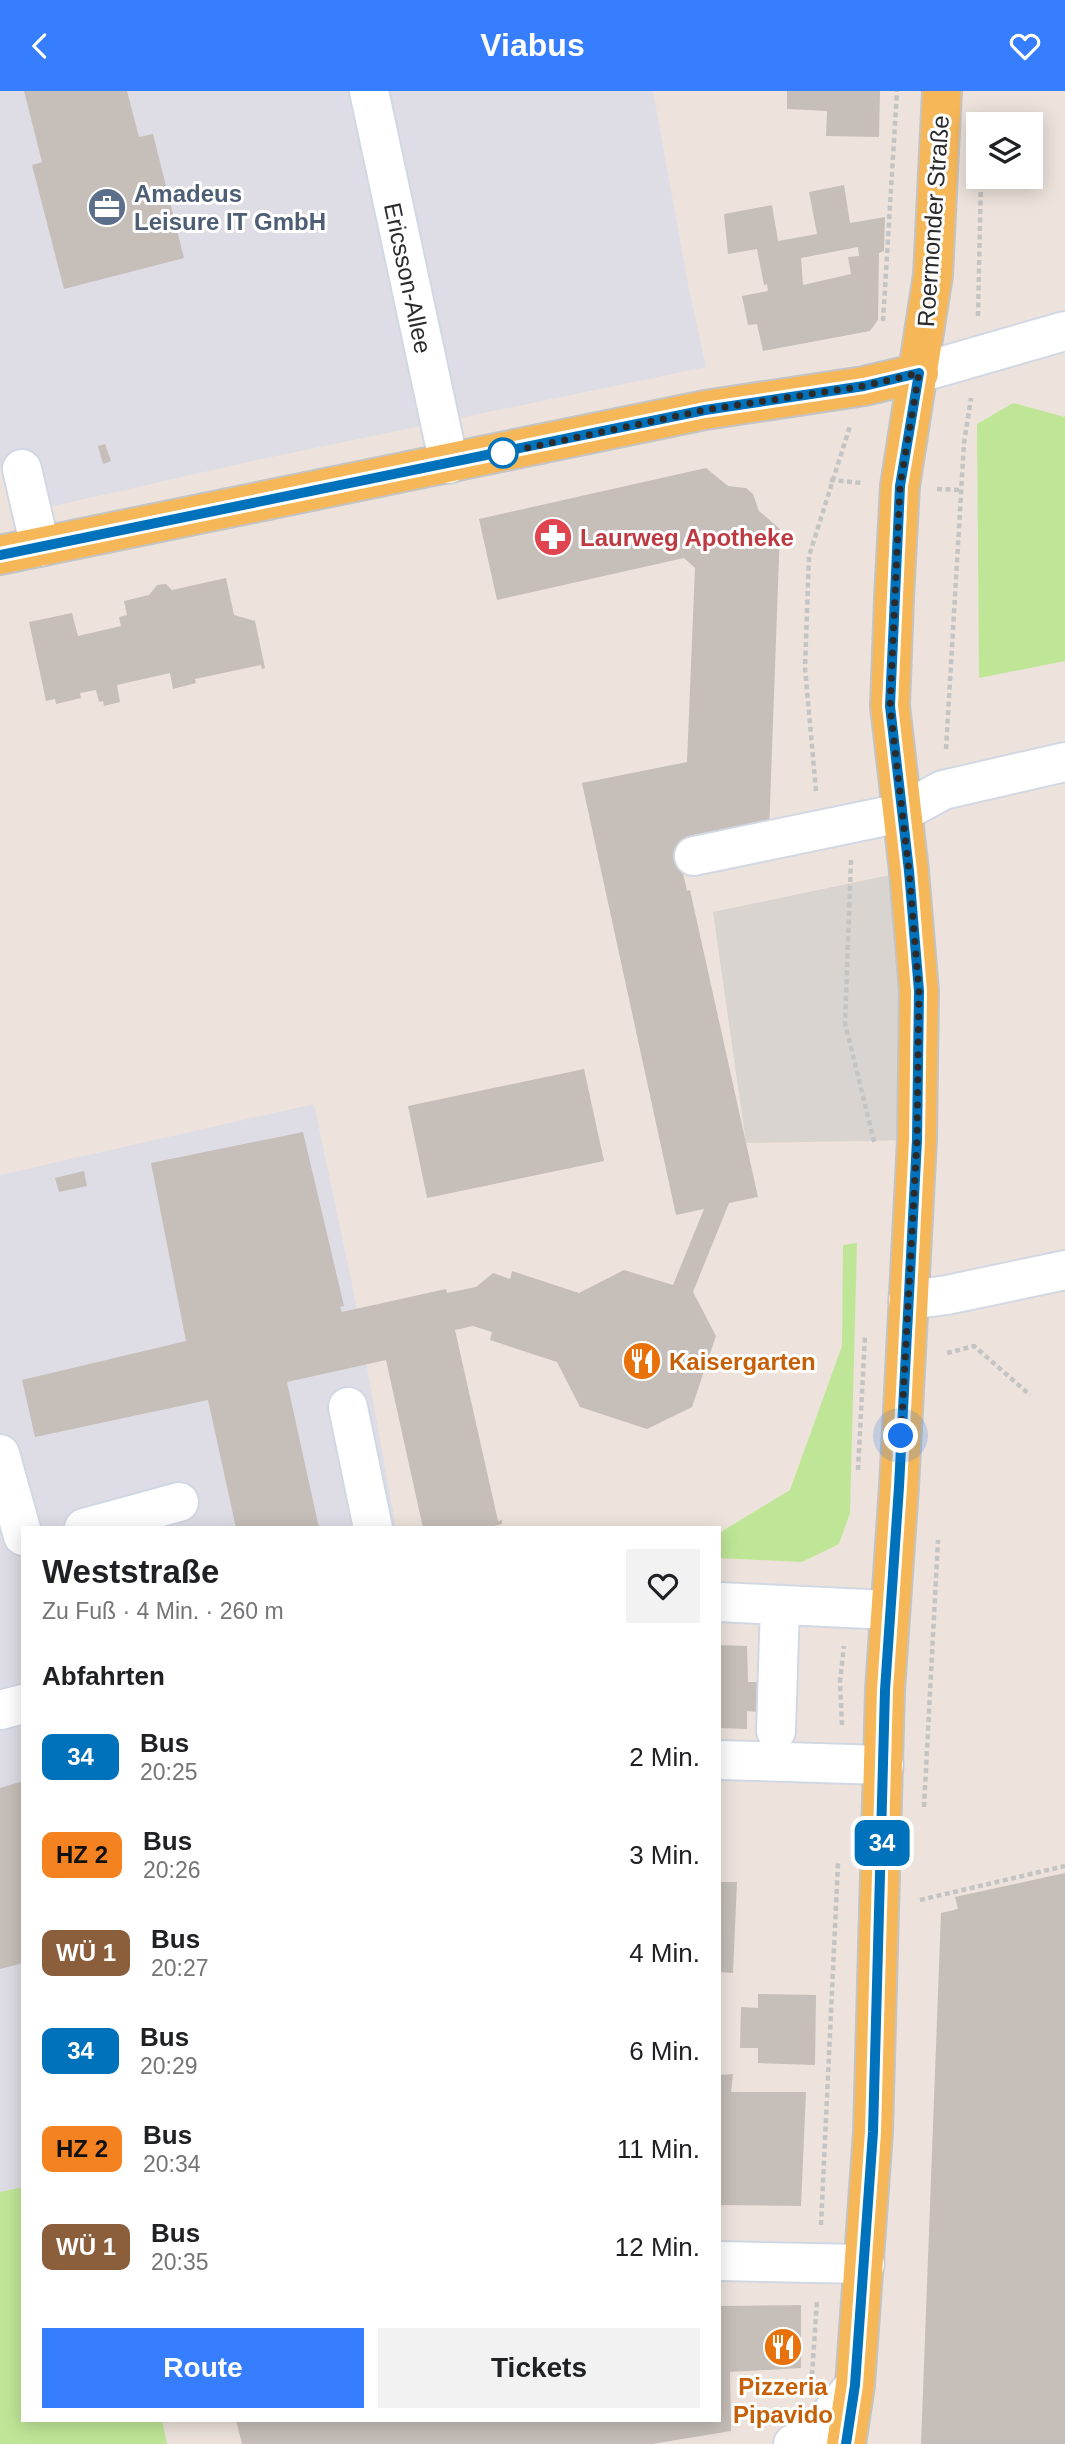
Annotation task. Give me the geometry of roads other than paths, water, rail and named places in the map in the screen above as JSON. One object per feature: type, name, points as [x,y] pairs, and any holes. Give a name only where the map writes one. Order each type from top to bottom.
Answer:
[{"type":"main road","name":"Roermonder Straße","points":[[846,2444],[855,2385],[873,2132],[889,1610],[898,1512],[917,1140],[919,991],[890,706],[894,599],[900,486],[933,275],[942,91]]},
{"type":"main road","points":[[0,555],[705,410],[864,386],[919,373]]},
{"type":"street","name":"Ericsson-Allee","points":[[369,91],[449,464]]},
{"type":"street","points":[[919,373],[1065,331]]},
{"type":"street","points":[[23,469],[40,547]]},
{"type":"street","points":[[694,856],[901,813],[943,790],[1065,762]]},
{"type":"street","points":[[908,1300],[972,1291],[1065,1270]]},
{"type":"street","points":[[348,1407],[373,1526]]},
{"type":"street","points":[[0,1454],[21,1529]]},
{"type":"street","points":[[91,1526],[179,1502]]},
{"type":"street","points":[[721,1602],[889,1610]]},
{"type":"street","points":[[776,1731],[780,1605]]},
{"type":"street","points":[[0,1710],[21,1705]]},
{"type":"street","points":[[721,1759],[884,1765]]},
{"type":"street","points":[[721,2261],[864,2263]]},
{"type":"street","points":[[793,2444],[813,2436],[855,2385]]},
{"type":"place","name":"Amadeus Leisure IT GmbH","points":[[107,207]]},
{"type":"place","name":"Laurweg Apotheke","points":[[553,537]]},
{"type":"place","name":"Kaisergarten","points":[[642,1361]]},
{"type":"place","name":"Pizzeria Pipavido","points":[[783,2347]]}]
